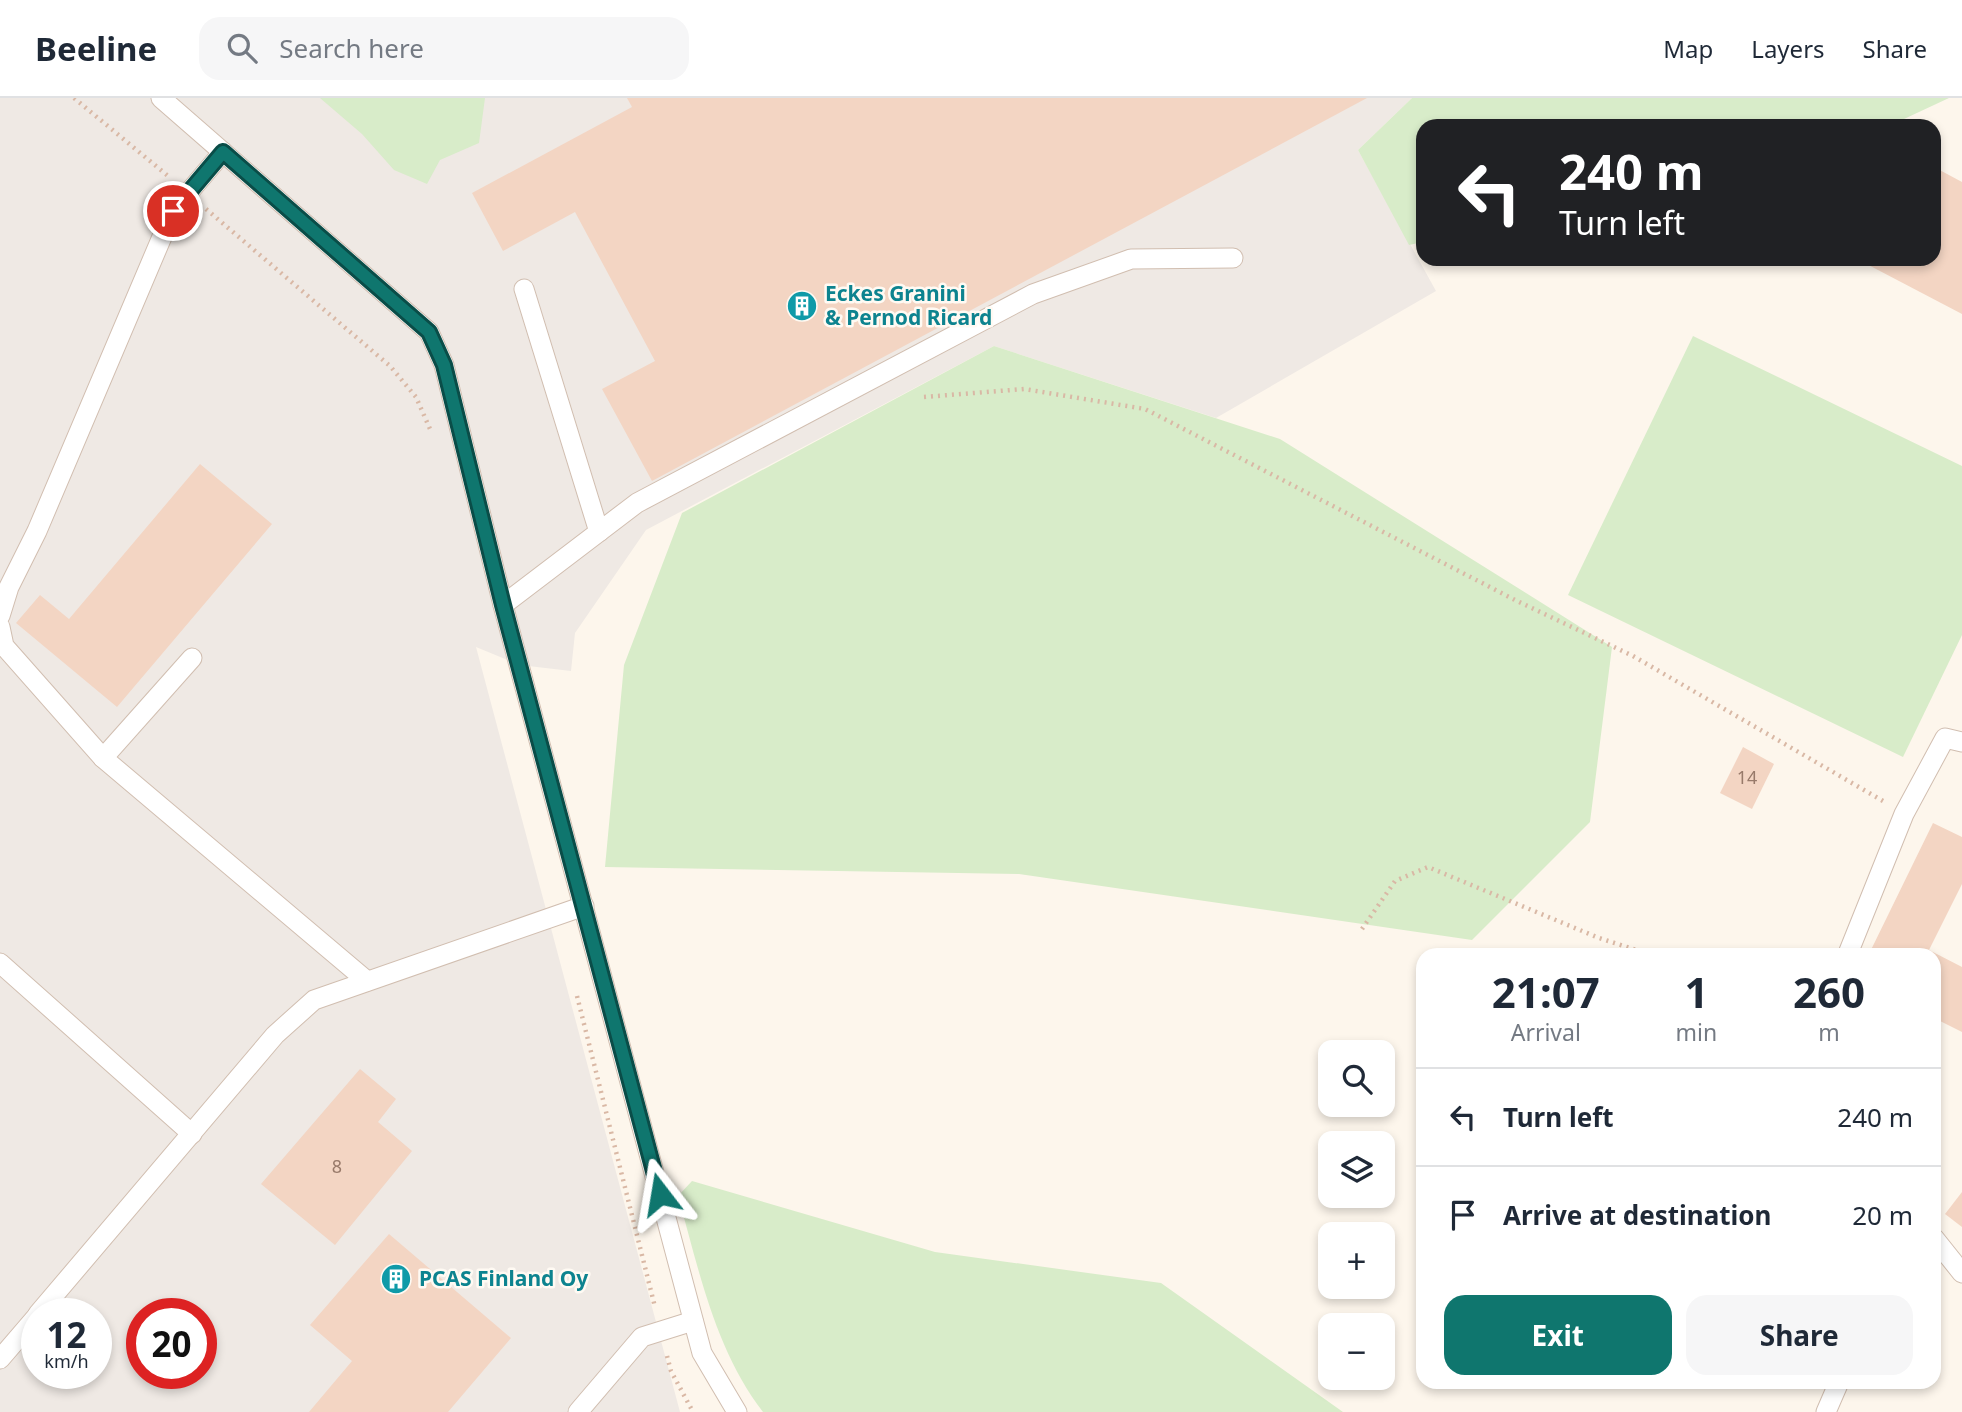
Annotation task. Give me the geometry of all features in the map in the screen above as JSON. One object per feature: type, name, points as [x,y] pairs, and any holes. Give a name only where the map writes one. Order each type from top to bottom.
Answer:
[{"type":"lane","points":[[161,98],[429,332],[444,365],[503,605],[693,1321],[702,1353],[737,1412]]},
{"type":"lane","points":[[0,616],[9,587],[42,519],[173,211],[223,152]]},
{"type":"lane","points":[[503,605],[638,503],[1034,294],[1131,259],[1233,258]]},
{"type":"lane","points":[[524,289],[599,532]]},
{"type":"lane","points":[[0,627],[4,646],[103,758],[367,981]]},
{"type":"lane","points":[[103,758],[192,658]]},
{"type":"lane","points":[[1850,948],[1905,814],[1945,738],[1962,742]]},
{"type":"lane","points":[[52,1298],[275,1035],[314,1000],[584,906]]},
{"type":"lane","points":[[0,963],[192,1134]]},
{"type":"lane","points":[[1941,1247],[1962,1273]]},
{"type":"lane","points":[[578,1412],[642,1337],[693,1321]]},
{"type":"lane","points":[[0,1359],[21,1335]]},
{"type":"lane","points":[[1826,1412],[1836,1389]]},
{"type":"path","points":[[74,98],[390,366],[416,397],[432,435]]},
{"type":"path","points":[[924,397],[1024,389],[1145,408],[1503,594],[1633,656],[1905,814]]},
{"type":"path","points":[[1362,929],[1395,881],[1428,867],[1599,938],[1630,948]]},
{"type":"path","points":[[575,989],[671,1371],[693,1412]]},
{"type":"shaded area","points":[[0,98],[1412,98],[1358,150],[1416,255],[1416,266],[1422,266],[1436,291],[1216,418],[994,346],[646,530],[575,633],[571,671],[520,665],[476,647],[680,1412],[0,1412]]},
{"type":"green space","points":[[320,98],[485,98],[479,143],[440,160],[427,184],[394,170],[362,134]]},
{"type":"green space","points":[[1412,98],[1949,98],[1904,119],[1416,119],[1416,244],[1409,245],[1358,150]]},
{"type":"green space","points":[[1693,336],[1962,466],[1962,635],[1903,757],[1568,595]]},
{"type":"green space","points":[[994,346],[1280,439],[1612,647],[1590,822],[1472,940],[1019,874],[605,867],[624,665],[682,513]]},
{"type":"green space","points":[[692,1181],[935,1252],[1161,1283],[1343,1412],[763,1412],[732,1363],[701,1281],[678,1196]]},
{"type":"building","name":"Eckes Granini & Pernod Ricard","points":[[627,98],[1367,98],[652,481],[602,389],[655,361],[575,212],[503,251],[472,193],[632,107]]},
{"type":"building","points":[[1941,171],[1962,182],[1962,314],[1870,266],[1941,266]]},
{"type":"building","points":[[200,464],[272,524],[117,707],[16,623],[40,595],[69,619]]},
{"type":"building","points":[[1743,747],[1774,764],[1752,809],[1720,793]]},
{"type":"building","points":[[1933,823],[1962,837],[1962,884],[1930,948],[1872,948]]},
{"type":"building","points":[[1941,956],[1962,967],[1962,1032],[1941,1022]]},
{"type":"building","points":[[360,1069],[396,1099],[378,1122],[412,1151],[335,1245],[261,1184]]},
{"type":"building","points":[[1962,1192],[1962,1227],[1945,1214]]},
{"type":"building","name":"PCAS Finland Oy","points":[[389,1234],[511,1338],[448,1412],[309,1412],[352,1361],[310,1325]]},
{"type":"place","name":"Eckes Granini & Pernod Ricard","points":[[802,306]]},
{"type":"place","name":"PCAS Finland Oy","points":[[396,1279]]},
{"type":"route","points":[[173,211],[223,152],[429,332],[444,365],[503,605],[660,1194]]}]
